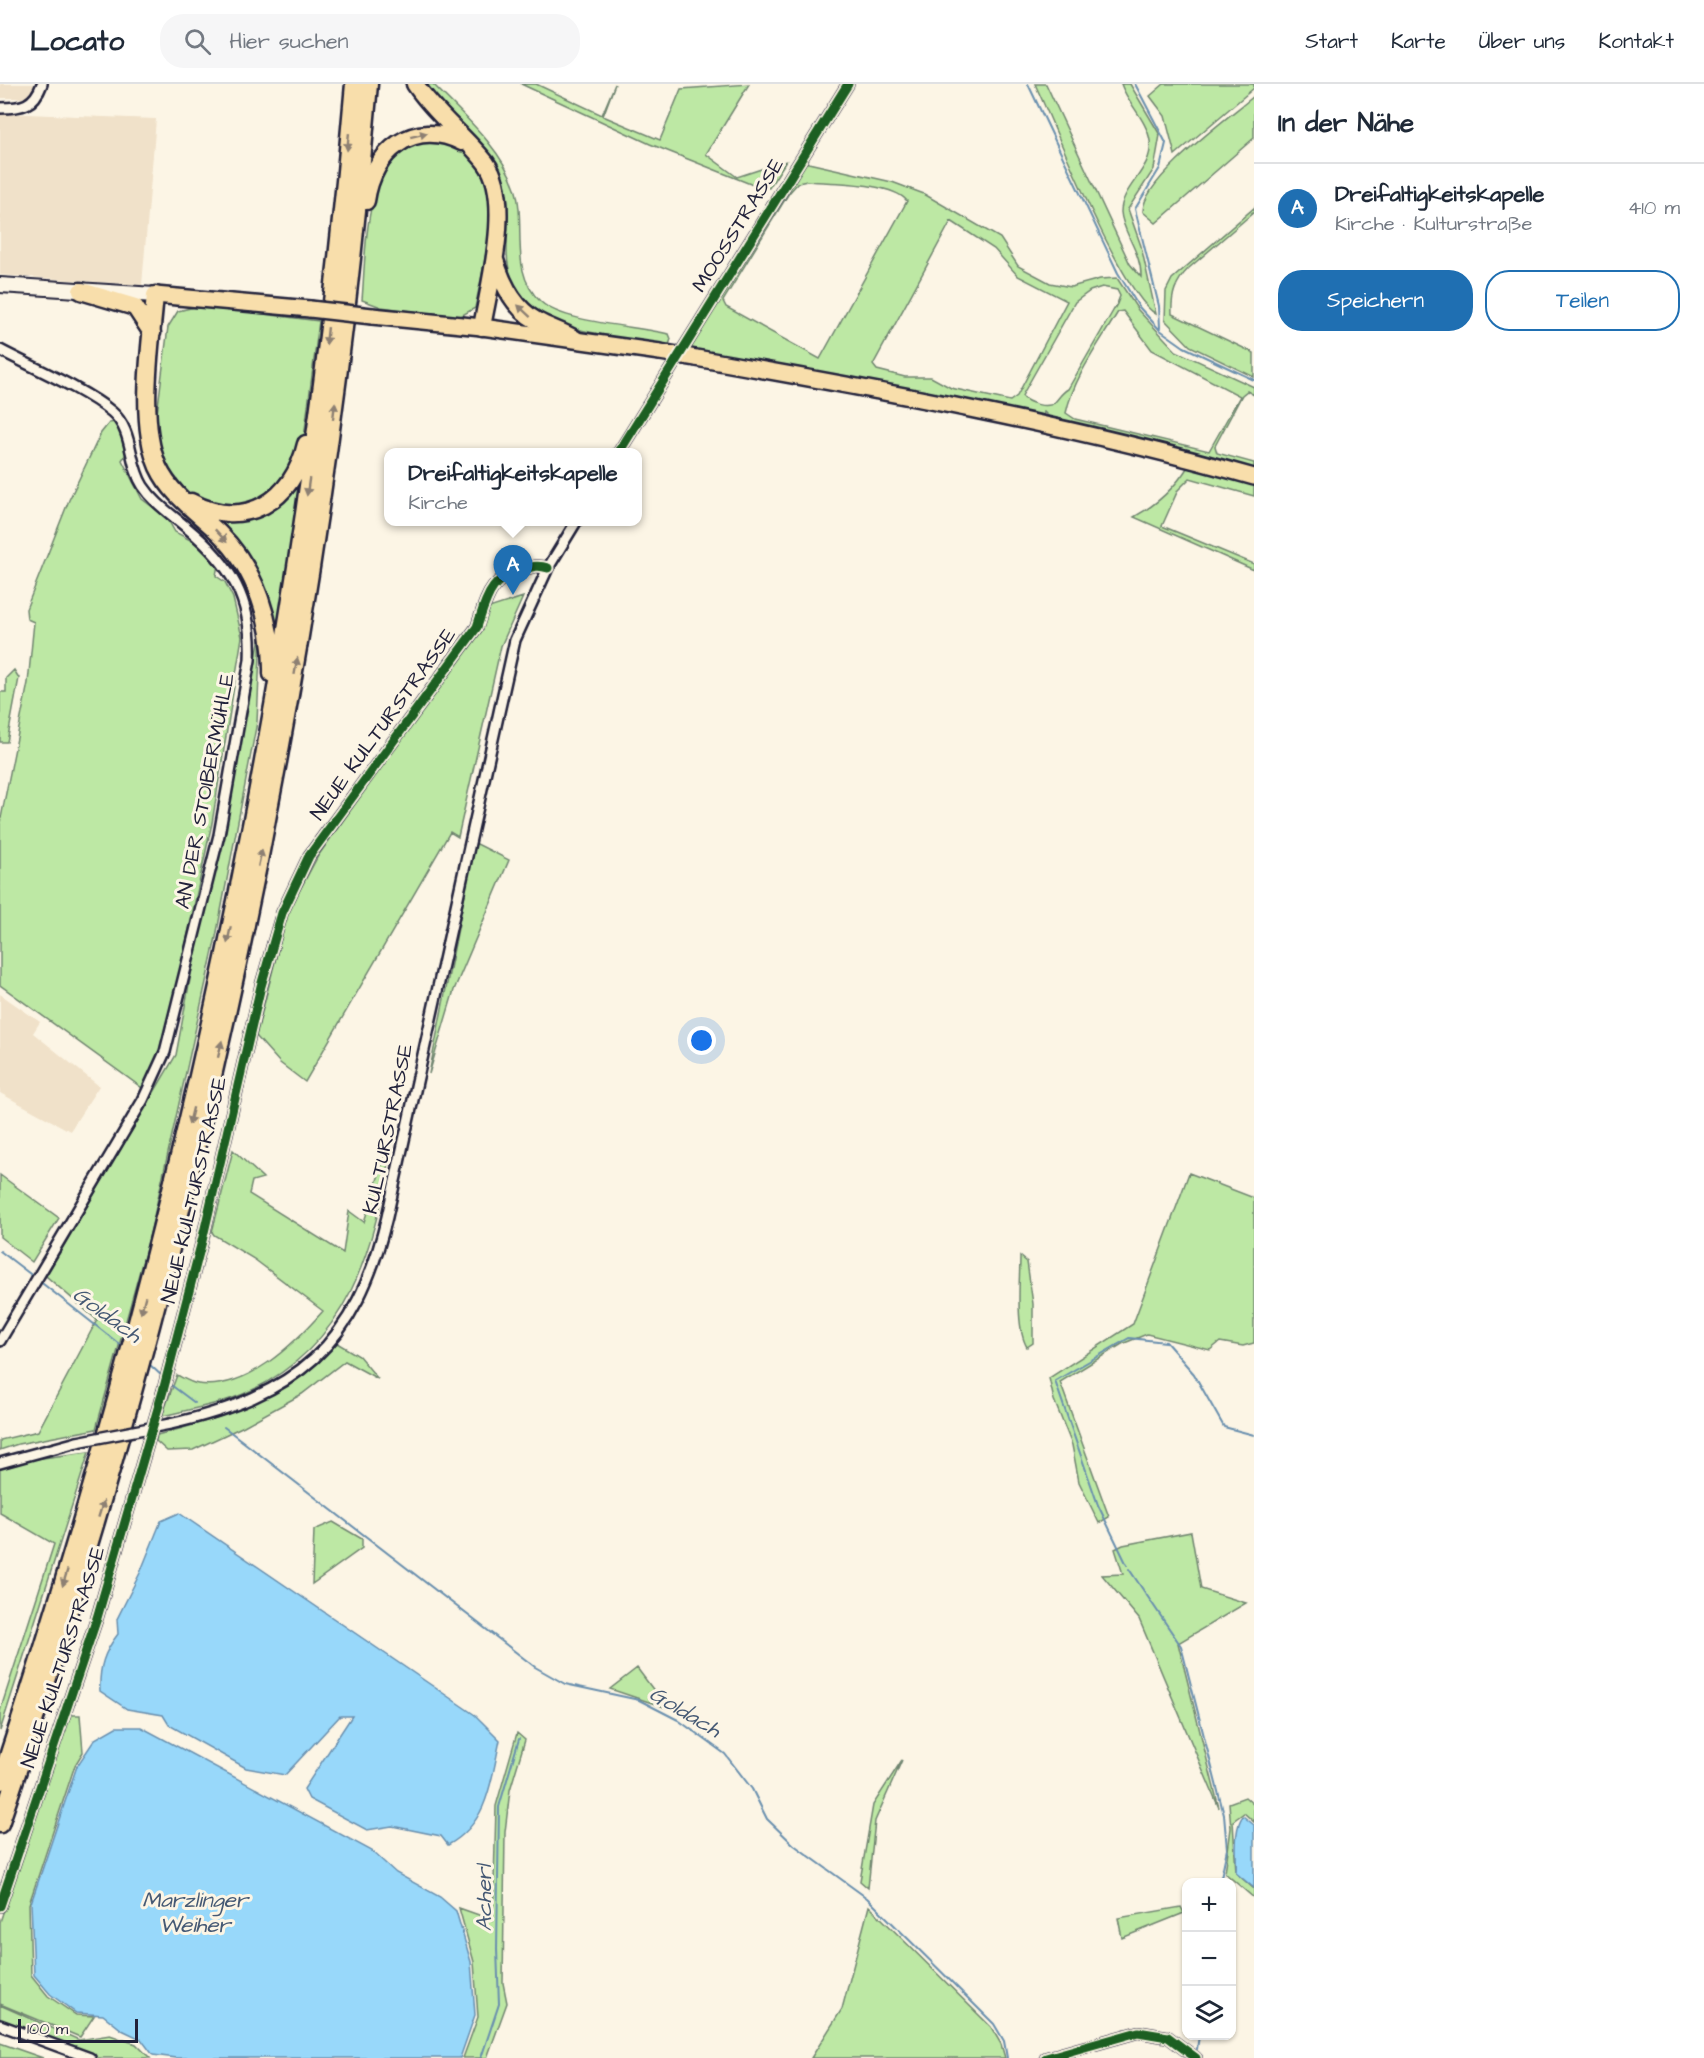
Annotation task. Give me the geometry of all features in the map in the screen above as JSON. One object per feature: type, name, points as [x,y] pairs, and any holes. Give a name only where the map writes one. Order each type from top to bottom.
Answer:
[{"type":"highway","points":[[0,1781],[137,1355],[196,1095],[268,734],[291,606],[320,409],[354,84]]},
{"type":"highway","points":[[0,1824],[81,1573],[137,1355],[209,1098],[263,846],[296,670],[324,490],[357,230],[369,84]]},
{"type":"highway","points":[[415,84],[425,99],[488,166],[496,190],[498,214],[494,257],[482,327]]},
{"type":"highway","points":[[357,230],[363,217],[367,191],[385,154],[403,140],[425,133],[448,135],[471,146]]},
{"type":"highway","points":[[494,257],[499,275],[515,302],[535,320],[575,339]]},
{"type":"highway","points":[[81,291],[135,307],[152,334]]},
{"type":"highway","points":[[155,295],[148,400],[150,433],[157,464],[166,481],[220,534],[240,559],[258,589],[272,653],[272,681],[265,718],[268,734]]},
{"type":"highway","points":[[179,495],[210,511],[244,513],[265,505],[282,493],[295,475],[311,424],[320,409]]},
{"type":"main road","points":[[0,285],[155,295],[310,309],[482,327],[660,352],[906,395],[1041,423],[1254,477]]},
{"type":"street","points":[[0,108],[24,107],[32,103],[42,84]]},
{"type":"street","name":"MOOSSTRASSE","points":[[622,448],[848,84]]},
{"type":"street","name":"AN DER STOIBERMÜHLE","points":[[0,350],[100,404],[120,420],[127,435],[134,466],[143,486],[154,500],[205,543],[227,567],[245,606],[251,637],[250,660],[219,835],[165,1052],[143,1100],[0,1341]]},
{"type":"street","points":[[548,568],[574,526]]},
{"type":"street","name":"NEUE KULTURSTRASSE","points":[[0,1906],[97,1618],[163,1391],[202,1241],[261,986],[282,913],[309,856],[472,634],[494,586],[510,572],[540,565],[548,568]]},
{"type":"street","name":"KULTURSTRASSE","points":[[0,1463],[77,1442],[170,1424],[238,1406],[290,1378],[320,1352],[339,1331],[368,1282],[387,1217],[515,640],[548,568]]},
{"type":"street","points":[[0,2025],[90,2058]]},
{"type":"street","points":[[1046,2058],[1138,2032],[1168,2037],[1196,2058]]},
{"type":"shaded area","points":[[0,84],[36,84],[33,94],[27,98],[0,98]]},
{"type":"shaded area","points":[[0,113],[156,119],[142,285],[0,275]]},
{"type":"shaded area","points":[[0,994],[40,1022],[33,1033],[99,1086],[70,1131],[0,1093]]},
{"type":"green space","points":[[423,84],[433,84],[468,119],[491,145],[509,173],[518,202],[521,263],[531,290],[541,302],[566,315],[669,334],[671,339],[669,345],[583,331],[538,313],[522,297],[511,277],[507,249],[506,187],[499,168],[488,151],[443,109]]},
{"type":"green space","points":[[521,84],[536,84],[602,115],[615,84],[603,116],[660,140],[681,89],[749,84],[706,154],[737,177],[786,161],[769,188],[753,185],[650,144]]},
{"type":"green space","points":[[1035,84],[1046,84],[1130,264],[1141,277],[1138,260],[1121,212],[1126,194],[1147,160],[1150,141],[1145,126],[1121,84],[1130,84],[1160,135],[1154,169],[1128,209],[1141,246],[1156,314],[1142,300],[1108,244]]},
{"type":"green space","points":[[1164,84],[1254,84],[1254,88],[1175,155],[1165,116],[1150,96]]},
{"type":"green space","points":[[1254,96],[1254,138],[1156,223],[1143,212],[1146,199],[1171,167],[1188,150]]},
{"type":"green space","points":[[445,141],[470,153],[481,167],[488,185],[490,206],[487,250],[475,308],[459,317],[381,307],[362,300],[371,209],[377,186],[386,166],[399,150],[417,142]]},
{"type":"green space","points":[[804,162],[892,182],[924,194],[1000,238],[1018,266],[1050,283],[1071,287],[1100,279],[1117,278],[1138,310],[1176,351],[1254,387],[1254,395],[1247,391],[1242,395],[1215,446],[1217,453],[1254,463],[1254,472],[1055,423],[1044,412],[1043,416],[687,348]],"holes":[[[807,181],[875,187],[889,190],[907,201],[820,359],[726,307],[723,301],[789,193],[798,183]],[[951,221],[994,249],[1018,276],[1067,301],[1017,396],[1010,401],[951,388],[931,377],[905,377],[877,370],[873,365]],[[1102,287],[1117,290],[1120,296],[1068,389],[1051,405],[1028,401],[1022,396],[1024,392],[1075,302],[1090,291]],[[1123,311],[1152,350],[1240,396],[1209,451],[1075,419],[1066,413],[1081,374],[1118,312]]]},
{"type":"green space","points":[[1254,208],[1254,212],[1180,278],[1173,295],[1172,314],[1254,353],[1254,377],[1190,346],[1165,320],[1166,291],[1172,279]]},
{"type":"green space","points":[[199,306],[319,321],[303,445],[277,494],[229,511],[189,496],[164,466],[158,436],[157,414],[168,327],[178,311]]},
{"type":"green space","points":[[116,422],[121,428],[126,454],[122,460],[142,499],[167,518],[175,532],[196,543],[218,564],[216,576],[225,582],[233,598],[242,637],[212,823],[164,1045],[145,1090],[0,985],[0,823],[28,683],[34,622],[27,619],[26,609],[69,500],[101,433],[109,423]]},
{"type":"green space","points":[[1189,465],[1254,483],[1254,496],[1190,478],[1178,490],[1162,526],[1254,564],[1254,570],[1134,517],[1165,495]]},
{"type":"green space","points":[[300,482],[276,641],[271,617],[198,511],[220,519]]},
{"type":"green space","points":[[523,597],[501,646],[458,837],[450,832],[305,1082],[280,1063],[256,1036],[287,914],[318,856],[484,621],[489,608]]},
{"type":"green space","points":[[261,631],[257,722],[216,937],[150,1234],[96,1429],[18,1444],[0,1450],[0,1440],[38,1431],[97,1320],[46,1276],[176,1055],[200,926],[228,812]]},
{"type":"green space","points":[[14,670],[19,678],[7,742],[0,742],[0,692],[6,692],[6,678]]},
{"type":"green space","points":[[475,843],[509,860],[454,990],[429,1074]]},
{"type":"green space","points":[[233,1150],[263,1178],[252,1181],[249,1194],[343,1253],[349,1211],[364,1222],[386,1152],[391,1153],[375,1226],[364,1260],[333,1321],[311,1348],[284,1371],[240,1396],[162,1416],[177,1375],[198,1384],[216,1384],[251,1373],[284,1350],[323,1311],[254,1259],[212,1232]]},
{"type":"green space","points":[[1189,1173],[1254,1198],[1254,1343],[1243,1346],[1220,1342],[1210,1350],[1147,1334],[1122,1344],[1060,1382],[1109,1517],[1099,1523],[1079,1482],[1072,1445],[1054,1400],[1049,1378],[1133,1324]]},
{"type":"green space","points":[[0,1175],[59,1218],[32,1262],[0,1237]]},
{"type":"green space","points":[[1020,1256],[1027,1262],[1033,1304],[1033,1343],[1027,1347],[1023,1339],[1020,1316]]},
{"type":"green space","points":[[337,1343],[359,1356],[378,1379],[345,1361],[302,1394],[244,1426],[193,1450],[167,1451],[156,1441],[157,1435],[232,1412],[275,1392],[316,1363]]},
{"type":"green space","points":[[89,1452],[0,1731],[0,1711],[54,1544],[0,1513],[0,1469],[35,1459]]},
{"type":"green space","points":[[333,1522],[362,1539],[362,1548],[312,1584],[314,1530]]},
{"type":"green space","points":[[1191,1532],[1201,1589],[1246,1603],[1178,1643],[1219,1808],[1139,1619],[1102,1575],[1123,1574],[1115,1549],[1123,1545]]},
{"type":"green space","points":[[637,1668],[667,1708],[610,1689]]},
{"type":"green space","points":[[67,1715],[80,1715],[83,1752],[75,1765],[29,1904],[31,1975],[48,1996],[76,2015],[94,2016],[80,2037],[0,2004],[0,1922]]},
{"type":"green space","points":[[517,1733],[525,1740],[510,1790],[505,1832],[503,1983],[507,2003],[487,2058],[463,2058],[478,2017],[474,1962],[459,1908],[493,1920],[496,1806]]},
{"type":"green space","points":[[902,1760],[875,1821],[868,1888],[860,1881],[873,1805]]},
{"type":"green space","points":[[1245,1797],[1254,1805],[1254,1822],[1244,1813],[1233,1821],[1236,1873],[1254,1889],[1254,1898],[1236,1882],[1236,1878],[1231,1878],[1225,1873],[1231,1828],[1229,1803]]},
{"type":"green space","points":[[869,1906],[991,2027],[1001,2044],[1005,2058],[811,2058],[842,2009]]},
{"type":"green space","points":[[1181,1907],[1182,1909],[1182,1914],[1122,1938],[1118,1918]]},
{"type":"green space","points":[[0,2005],[79,2040],[110,2035],[136,2044],[150,2058],[95,2058],[0,2020]]},
{"type":"green space","points":[[0,2043],[43,2058],[0,2058]]},
{"type":"water","points":[[179,1513],[475,1715],[500,1740],[486,1800],[472,1825],[461,1836],[448,1845],[441,1836],[392,1826],[367,1830],[309,1799],[304,1789],[352,1716],[340,1716],[285,1775],[246,1768],[169,1725],[163,1715],[127,1709],[100,1691],[103,1660],[118,1634],[117,1619],[140,1573],[161,1521]]},
{"type":"water","name":"Marzlinger Weiher","points":[[116,1727],[141,1727],[372,1851],[396,1873],[440,1897],[456,1911],[471,1962],[475,2015],[460,2058],[176,2058],[153,2055],[141,2039],[122,2030],[103,2015],[76,2013],[50,1994],[34,1975],[31,1903],[77,1766],[95,1739]]},
{"type":"water","points":[[1243,1816],[1254,1825],[1254,1888],[1236,1873],[1237,1835]]},
{"type":"waterway","points":[[1028,84],[1118,273],[1139,307],[1160,330],[1184,347],[1254,380]]},
{"type":"waterway","points":[[1135,84],[1166,143],[1160,168],[1135,209],[1159,306],[1160,328]]},
{"type":"waterway","name":"Goldach","points":[[0,1251],[34,1277]]},
{"type":"waterway","name":"Goldach","points":[[38,1280],[123,1347]]},
{"type":"waterway","points":[[1127,1565],[1098,1505],[1055,1381],[1129,1338],[1166,1342],[1194,1374],[1224,1427],[1254,1435]]},
{"type":"waterway","name":"Goldach","points":[[148,1363],[164,1378]]},
{"type":"waterway","name":"Goldach","points":[[167,1382],[195,1403]]},
{"type":"waterway","name":"Goldach","points":[[224,1427],[535,1667],[565,1684],[639,1700],[678,1720],[725,1754],[752,1789],[767,1819],[794,1845],[867,1898],[994,2024],[1004,2041],[1007,2058]]},
{"type":"waterway","points":[[1129,1569],[1181,1646],[1224,1815],[1227,1849],[1221,1878]]},
{"type":"waterway","name":"Acherl","points":[[481,2058],[499,2004],[497,1949],[499,1807],[519,1739]]},
{"type":"waterway","points":[[1197,2049],[1198,2040]]},
{"type":"cycle path","points":[[621,448],[848,84]]},
{"type":"cycle path","points":[[0,1906],[97,1618],[163,1391],[202,1241],[261,986],[282,913],[309,856],[477,627],[487,598],[497,583],[513,573],[534,567],[548,568]]},
{"type":"cycle path","points":[[1046,2058],[1138,2032],[1168,2037],[1196,2058]]},
{"type":"place","name":"Dreifaltigkeitskapelle","points":[[513,595]]}]
